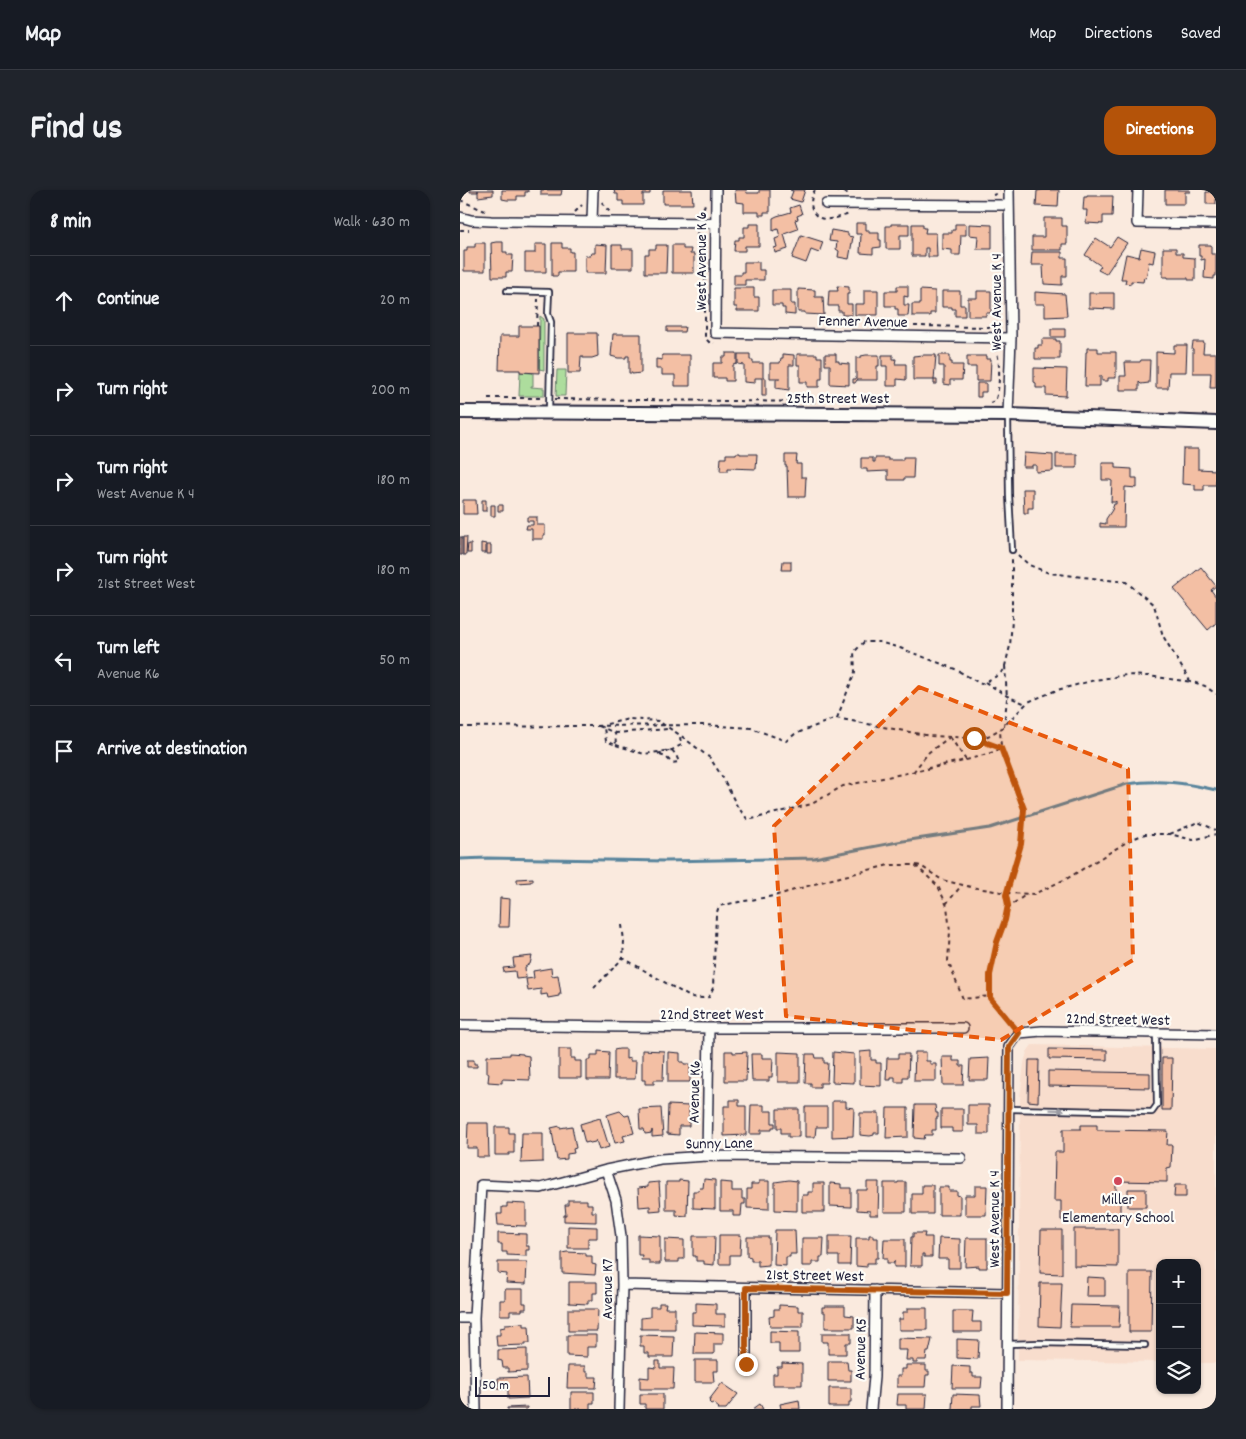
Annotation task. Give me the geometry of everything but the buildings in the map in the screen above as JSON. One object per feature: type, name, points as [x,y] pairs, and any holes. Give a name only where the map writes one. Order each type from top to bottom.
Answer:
[{"type":"street","points":[[592,222],[593,190]]},
{"type":"street","name":"West Avenue K 6","points":[[715,333],[716,190]]},
{"type":"street","name":"West Avenue K 4","points":[[1008,415],[1011,338],[1009,190]]},
{"type":"street","points":[[1138,190],[1137,223],[1216,224]]},
{"type":"street","points":[[826,204],[1009,205]]},
{"type":"street","points":[[460,216],[471,220],[491,221],[716,223]]},
{"type":"street","name":"Fenner Avenue","points":[[715,333],[1011,338]]},
{"type":"street","name":"25th Street West","points":[[460,412],[1008,415],[1216,422]]},
{"type":"street","name":"22nd Street West","points":[[460,1025],[709,1028],[963,1028]]},
{"type":"street","name":"Avenue K6","points":[[706,1156],[709,1028]]},
{"type":"street","name":"West Avenue K 4","points":[[1007,1409],[1009,1047],[1019,1033]]},
{"type":"street","name":"22nd Street West","points":[[1019,1033],[1216,1034]]},
{"type":"street","name":"Sunny Lane","points":[[474,1318],[480,1186],[541,1188],[606,1170],[660,1158],[706,1156],[961,1158]]},
{"type":"street","name":"Avenue K7","points":[[606,1170],[616,1200],[621,1236],[622,1285],[619,1409]]},
{"type":"street","name":"21st Street West","points":[[622,1285],[1007,1293]]},
{"type":"street","points":[[746,1288],[746,1364]]},
{"type":"street","name":"Avenue K5","points":[[871,1409],[874,1377],[875,1290]]},
{"type":"street","points":[[460,1318],[474,1318],[476,1409]]},
{"type":"lane","points":[[507,291],[549,292],[548,314],[551,322],[549,412]]},
{"type":"lane","points":[[1008,415],[1012,550]]},
{"type":"lane","points":[[1008,1109],[1152,1112],[1157,1105],[1156,1033]]},
{"type":"lane","points":[[1007,1344],[1144,1346]]},
{"type":"path","points":[[815,190],[811,204],[817,216],[828,219],[854,213]]},
{"type":"path","points":[[602,196],[604,206],[612,213]]},
{"type":"path","points":[[695,214],[704,207],[706,197]]},
{"type":"path","points":[[460,200],[478,209],[492,212]]},
{"type":"path","points":[[573,213],[580,209],[584,202]]},
{"type":"path","points":[[910,326],[988,327],[996,324],[999,320],[1000,260]]},
{"type":"path","points":[[537,326],[538,291]]},
{"type":"path","points":[[837,718],[855,672],[854,652],[864,642],[879,642],[900,648],[955,669],[981,684],[995,678],[1004,670],[1010,646],[1012,620],[1012,550]]},
{"type":"path","points":[[1012,550],[1029,565],[1049,573],[1126,582],[1136,589],[1154,605],[1163,636],[1182,669],[1192,682]]},
{"type":"path","points":[[1004,726],[1007,696],[1005,665]]},
{"type":"path","points":[[460,726],[603,727],[704,725],[751,728],[786,741],[802,731],[837,718],[931,736],[975,738],[988,736],[1000,729],[1028,702],[1057,690],[1095,680],[1126,675],[1148,676],[1192,682],[1205,686],[1216,694]]},
{"type":"path","points":[[985,682],[1007,696],[1026,704]]},
{"type":"path","points":[[603,727],[629,719],[658,721],[670,728],[710,758],[723,778],[737,806],[748,820],[812,804],[843,786],[966,760],[994,752],[1001,748]]},
{"type":"path","points":[[603,727],[615,733],[670,728]]},
{"type":"path","points":[[603,727],[606,741],[616,745],[644,754],[672,750]]},
{"type":"path","points":[[1000,729],[1001,748],[1024,809],[1021,844],[1007,893],[1005,920],[997,942],[990,975],[990,998],[1019,1033]]},
{"type":"path","points":[[615,733],[616,745]]},
{"type":"path","points":[[672,750],[680,762],[672,763],[666,756],[657,754],[672,750],[681,745],[680,735]]},
{"type":"path","points":[[950,737],[966,760]]},
{"type":"path","points":[[914,771],[929,752],[950,737]]},
{"type":"path","points":[[975,738],[1001,748]]},
{"type":"path","points":[[1168,834],[1198,822],[1216,832]]},
{"type":"path","points":[[623,958],[690,997],[703,998],[709,996],[713,988],[716,915],[719,906],[774,896],[889,865],[921,866],[942,880],[962,885],[1007,893],[1034,894],[1068,878],[1130,840],[1145,834],[1168,834],[1194,840],[1216,832]]},
{"type":"path","points":[[914,865],[938,886],[946,904],[950,931],[948,961],[963,999],[990,996]]},
{"type":"path","points":[[946,904],[962,885]]},
{"type":"path","points":[[1007,908],[1028,894]]},
{"type":"path","points":[[594,988],[623,958],[624,941],[622,925]]},
{"type":"highlighted area","points":[[919,687],[1128,769],[1133,960],[1001,1040],[786,1016],[774,826]]},
{"type":"shaded area","name":"Miller Elementary School","points":[[1032,1045],[1216,1049],[1216,1363],[1201,1363],[1201,1259],[1156,1259],[1156,1362],[1018,1360],[1020,1098],[1027,1052]]},
{"type":"green space","points":[[540,316],[544,319],[544,370],[539,369]]},
{"type":"green space","points":[[557,370],[566,370],[565,396],[556,396]]},
{"type":"green space","points":[[520,372],[533,373],[533,386],[531,387],[544,388],[544,396],[519,396]]},
{"type":"waterway","points":[[460,859],[666,861],[814,858],[903,841],[990,828],[1127,784],[1172,782],[1216,790]]},
{"type":"place","name":"Miller Elementary School","points":[[1118,1181]]},
{"type":"route","points":[[746,1364],[746,1288],[1007,1293],[1009,1047],[1019,1033],[990,998],[990,975],[1008,905],[1006,895],[1021,844],[1024,809],[1001,748],[974,738]]}]
